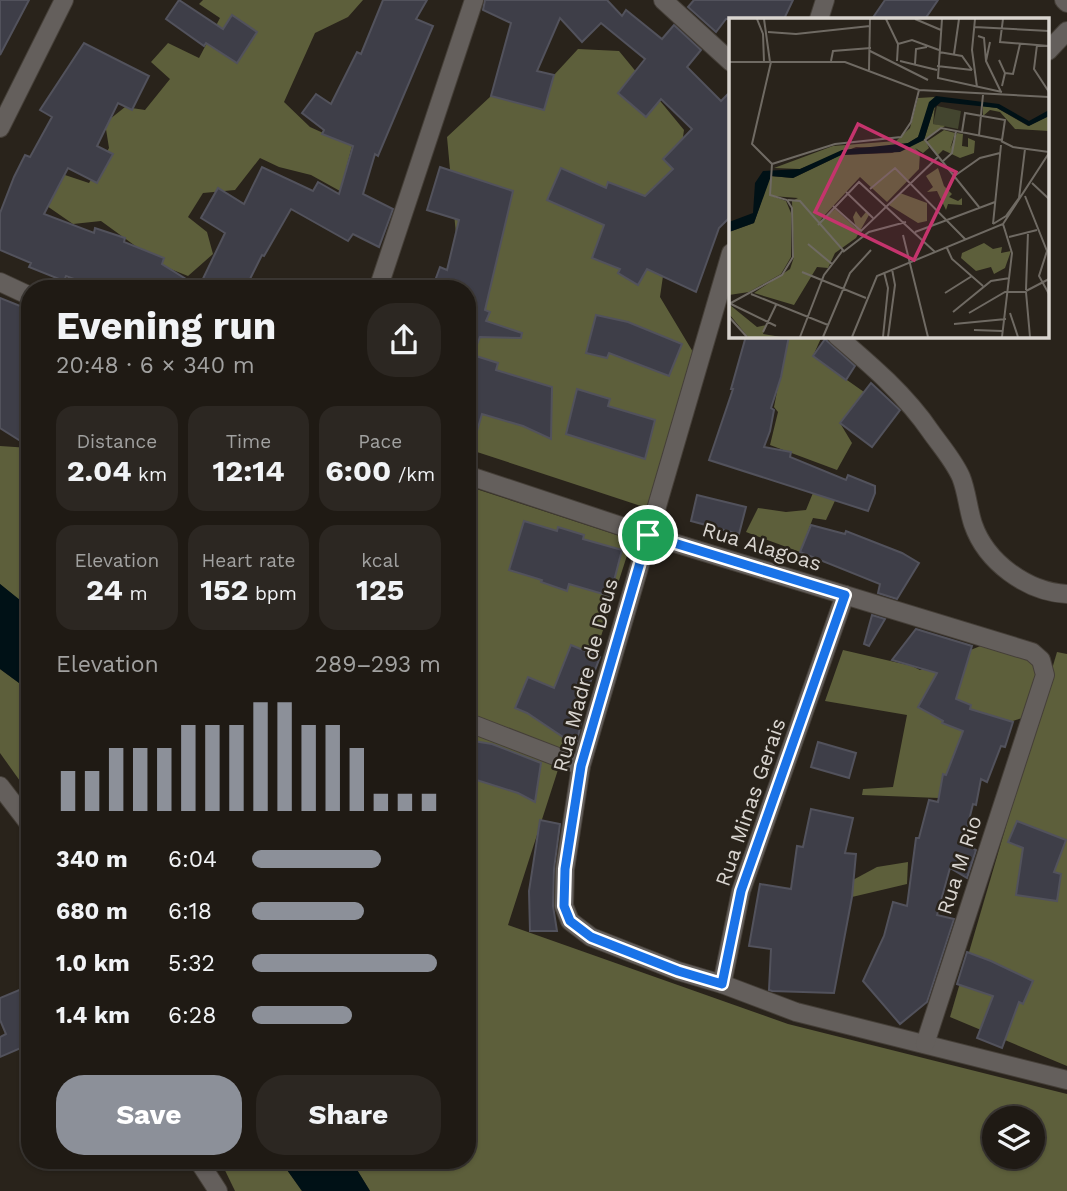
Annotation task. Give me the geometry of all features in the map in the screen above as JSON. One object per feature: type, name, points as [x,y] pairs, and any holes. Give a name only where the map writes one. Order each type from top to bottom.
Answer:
[{"type":"street","points":[[381,280],[474,0]]},
{"type":"street","points":[[663,0],[729,60]]},
{"type":"street","points":[[819,18],[825,0]]},
{"type":"street","points":[[0,128],[57,2]]},
{"type":"street","points":[[1050,49],[1067,31]]},
{"type":"street","name":"Rua Madre de Deus","points":[[722,984],[678,971],[591,937],[570,921],[564,906],[565,869],[581,766],[729,260]]},
{"type":"street","points":[[0,282],[21,292]]},
{"type":"street","points":[[839,338],[914,408],[930,430],[961,477],[968,510],[978,537],[991,555],[1006,569],[1037,588],[1067,594]]},
{"type":"street","name":"Rua Alagoas","points":[[476,478],[648,535],[1032,652],[1045,667],[1037,701]]},
{"type":"street","name":"Rua Minas Gerais","points":[[722,984],[741,891],[845,595]]},
{"type":"street","name":"Rua M Rio","points":[[925,1044],[1037,701]]},
{"type":"street","points":[[476,725],[581,766]]},
{"type":"street","points":[[0,786],[21,813]]},
{"type":"street","points":[[722,984],[796,1012],[1067,1080]]},
{"type":"street","points":[[204,1169],[218,1191]]},
{"type":"green space","points":[[203,0],[363,0],[348,17],[315,33],[284,102],[310,127],[352,146],[340,191],[311,175],[279,167],[260,158],[235,190],[203,193],[188,217],[207,232],[213,254],[188,276],[163,266],[101,221],[73,224],[47,206],[62,174],[89,183],[109,148],[105,123],[125,107],[145,110],[170,79],[151,62],[168,43],[199,58],[220,18],[199,4]]},
{"type":"green space","points":[[578,49],[619,51],[684,130],[660,297],[693,352],[647,508],[477,452],[476,280],[460,280],[447,137],[491,96],[544,110],[554,75]]},
{"type":"green space","points":[[788,338],[821,338],[813,356],[864,392],[840,423],[852,443],[837,470],[770,445],[778,412],[774,407]]},
{"type":"green space","points":[[0,446],[21,447],[21,602],[0,584]]},
{"type":"green space","points":[[817,483],[840,490],[826,520],[813,518],[800,552],[746,532],[758,508],[786,512],[806,510]]},
{"type":"green space","points":[[476,489],[632,540],[508,925],[788,1024],[1067,1094],[1067,1191],[370,1191],[357,1169],[476,1169]]},
{"type":"green space","points":[[983,645],[1037,656],[1040,672],[1025,717],[960,739],[939,798],[862,795],[863,789],[893,787],[907,715],[825,701],[843,650],[920,670]]},
{"type":"green space","points":[[1057,652],[1067,654],[1067,1066],[950,1017]]},
{"type":"green space","points":[[0,669],[21,684],[21,782],[0,753]]},
{"type":"green space","points":[[908,862],[907,884],[852,897],[851,881],[877,867]]},
{"type":"green space","points":[[224,1169],[286,1169],[302,1191],[235,1191]]},
{"type":"shaded area","points":[[0,584],[21,601],[21,684],[0,669]]},
{"type":"shaded area","points":[[286,1169],[357,1169],[370,1191],[302,1191]]},
{"type":"building","points":[[0,0],[29,0],[0,55]]},
{"type":"building","points":[[179,0],[223,29],[232,15],[257,32],[237,63],[206,43],[204,46],[166,19]]},
{"type":"building","points":[[383,0],[427,0],[416,19],[433,26],[378,156],[375,154],[363,194],[393,209],[379,247],[353,234],[348,241],[291,209],[250,280],[202,280],[225,233],[201,218],[218,188],[244,204],[262,167],[313,191],[318,182],[339,194],[353,146],[322,134],[324,130],[302,113],[316,94],[331,104],[357,52],[361,54]]},
{"type":"building","points":[[485,0],[607,0],[622,16],[626,10],[662,39],[674,25],[701,50],[687,67],[721,101],[729,93],[729,218],[719,228],[696,292],[647,269],[638,285],[618,273],[620,269],[592,258],[604,225],[547,200],[561,168],[606,188],[608,182],[645,196],[673,169],[663,159],[692,129],[661,99],[646,117],[618,93],[645,59],[601,23],[582,42],[560,18],[537,71],[554,75],[544,110],[491,96],[511,23],[483,10]]},
{"type":"building","points":[[694,0],[793,0],[784,18],[729,18],[716,32],[688,7]]},
{"type":"building","points":[[885,0],[938,0],[926,18],[873,18]]},
{"type":"building","points":[[84,43],[149,76],[132,110],[118,103],[97,146],[113,154],[97,183],[68,168],[44,214],[94,233],[95,228],[125,238],[124,242],[164,258],[162,264],[188,280],[77,280],[66,276],[62,280],[29,267],[31,263],[0,250],[0,213],[14,177],[25,155],[30,157],[52,117],[40,110]]},
{"type":"building","points":[[440,167],[513,191],[485,310],[490,312],[486,321],[522,333],[521,338],[480,337],[476,347],[476,280],[435,280],[440,267],[447,270],[459,220],[427,210]]},
{"type":"building","points":[[0,298],[21,306],[21,441],[0,428]]},
{"type":"building","points":[[596,315],[628,322],[682,344],[669,376],[609,353],[607,358],[586,353]]},
{"type":"building","points":[[745,338],[789,338],[781,377],[771,408],[774,410],[770,431],[764,447],[791,452],[790,457],[846,480],[848,475],[875,486],[868,511],[709,460]]},
{"type":"building","points":[[825,339],[855,366],[846,380],[813,356]]},
{"type":"building","points":[[476,356],[498,363],[496,370],[552,387],[551,439],[523,426],[482,414],[476,434]]},
{"type":"building","points":[[871,383],[900,410],[872,447],[840,423]]},
{"type":"building","points":[[577,389],[610,399],[608,406],[655,420],[645,459],[566,434]]},
{"type":"building","points":[[697,495],[746,507],[739,534],[691,521]]},
{"type":"building","points":[[524,521],[557,531],[558,527],[584,535],[583,539],[622,550],[610,596],[569,584],[567,591],[509,570]]},
{"type":"building","points":[[811,525],[845,534],[846,531],[902,553],[919,563],[897,599],[878,593],[880,584],[800,552]]},
{"type":"building","points":[[872,615],[885,619],[869,646],[864,644]]},
{"type":"building","points":[[916,629],[972,646],[956,699],[971,705],[970,709],[1013,722],[1005,747],[1001,746],[987,782],[981,779],[976,805],[973,804],[963,844],[976,850],[967,878],[950,868],[937,915],[954,919],[927,1002],[900,1024],[863,981],[884,936],[893,902],[907,906],[916,838],[919,838],[929,800],[938,802],[943,774],[946,775],[963,731],[942,723],[943,721],[918,707],[937,673],[892,660]]},
{"type":"building","points":[[571,645],[600,657],[577,717],[582,720],[577,741],[569,741],[515,708],[528,677],[554,688]]},
{"type":"building","points":[[476,741],[492,744],[541,763],[535,802],[518,793],[476,780]]},
{"type":"building","points":[[818,742],[856,753],[849,778],[811,767]]},
{"type":"building","points":[[811,809],[853,818],[845,853],[856,854],[852,897],[834,993],[772,991],[769,990],[771,949],[749,946],[760,884],[791,889],[797,846],[803,847]]},
{"type":"building","points":[[540,820],[560,824],[554,869],[553,906],[557,931],[530,931],[529,891]]},
{"type":"building","points":[[1017,821],[1066,840],[1054,872],[1061,874],[1057,901],[1016,895],[1023,848],[1008,842]]},
{"type":"building","points":[[967,952],[1033,981],[1023,1004],[1019,1002],[1002,1048],[977,1038],[993,996],[957,984]]},
{"type":"building","points":[[21,989],[21,1048],[0,1057],[0,1037],[6,1034],[0,1020],[0,998]]},
{"type":"route","points":[[648,535],[845,595],[741,891],[722,984],[678,971],[591,937],[570,921],[564,906],[565,869],[581,766],[648,535]]}]
